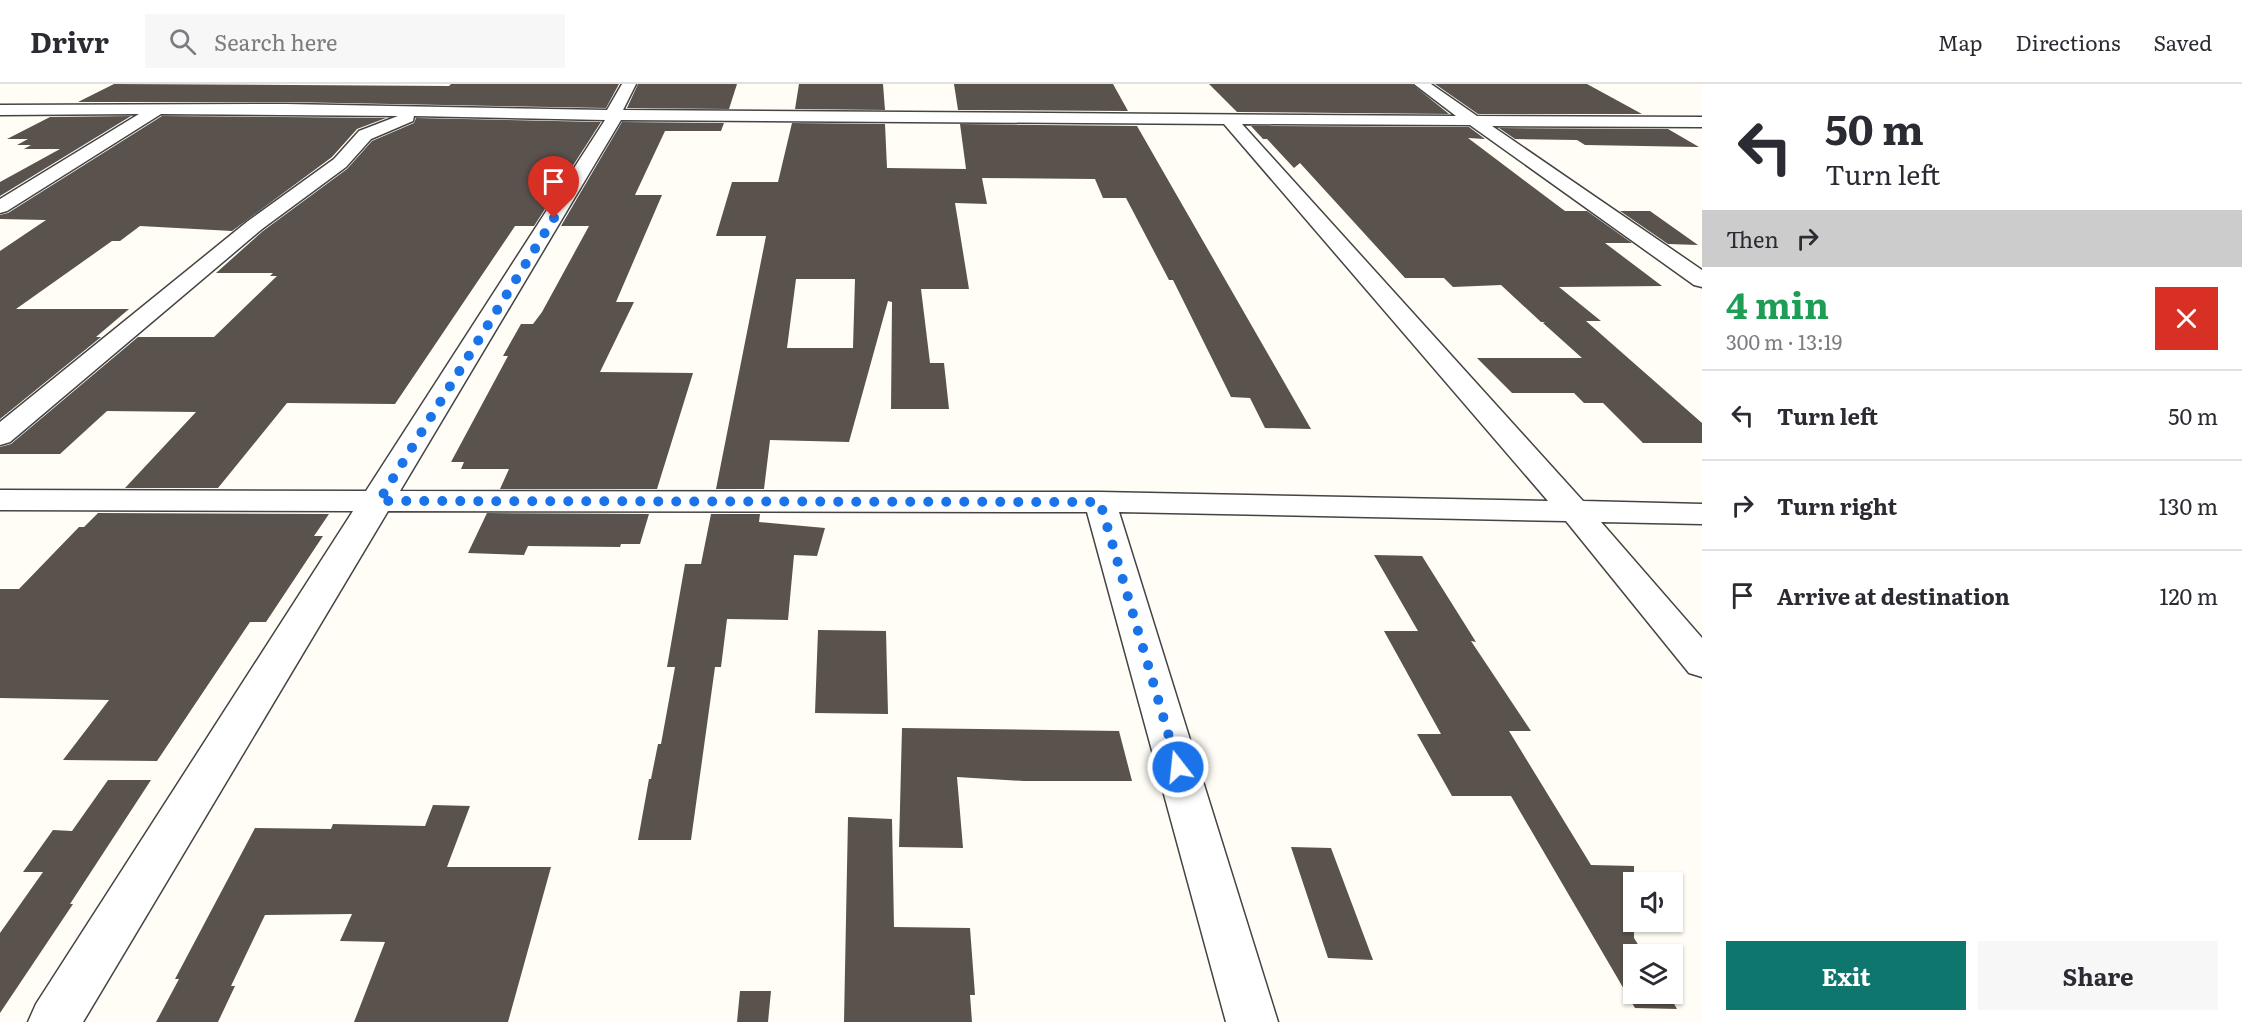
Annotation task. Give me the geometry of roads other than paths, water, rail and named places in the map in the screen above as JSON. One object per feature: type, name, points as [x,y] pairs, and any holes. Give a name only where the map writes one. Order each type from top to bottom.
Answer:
[{"type":"street","points":[[54,1022],[379,501],[614,115],[629,84]]},
{"type":"street","points":[[1421,84],[1702,280]]},
{"type":"street","points":[[0,110],[286,109],[614,115],[1702,123]]},
{"type":"street","points":[[0,207],[157,110]]},
{"type":"street","points":[[0,436],[255,225],[340,163],[364,135],[420,113]]},
{"type":"street","points":[[1229,119],[1576,513],[1702,663]]},
{"type":"street","points":[[1671,122],[1702,139]]},
{"type":"street","points":[[0,500],[1100,502],[1702,514]]},
{"type":"street","points":[[1100,502],[1252,1022]]}]
